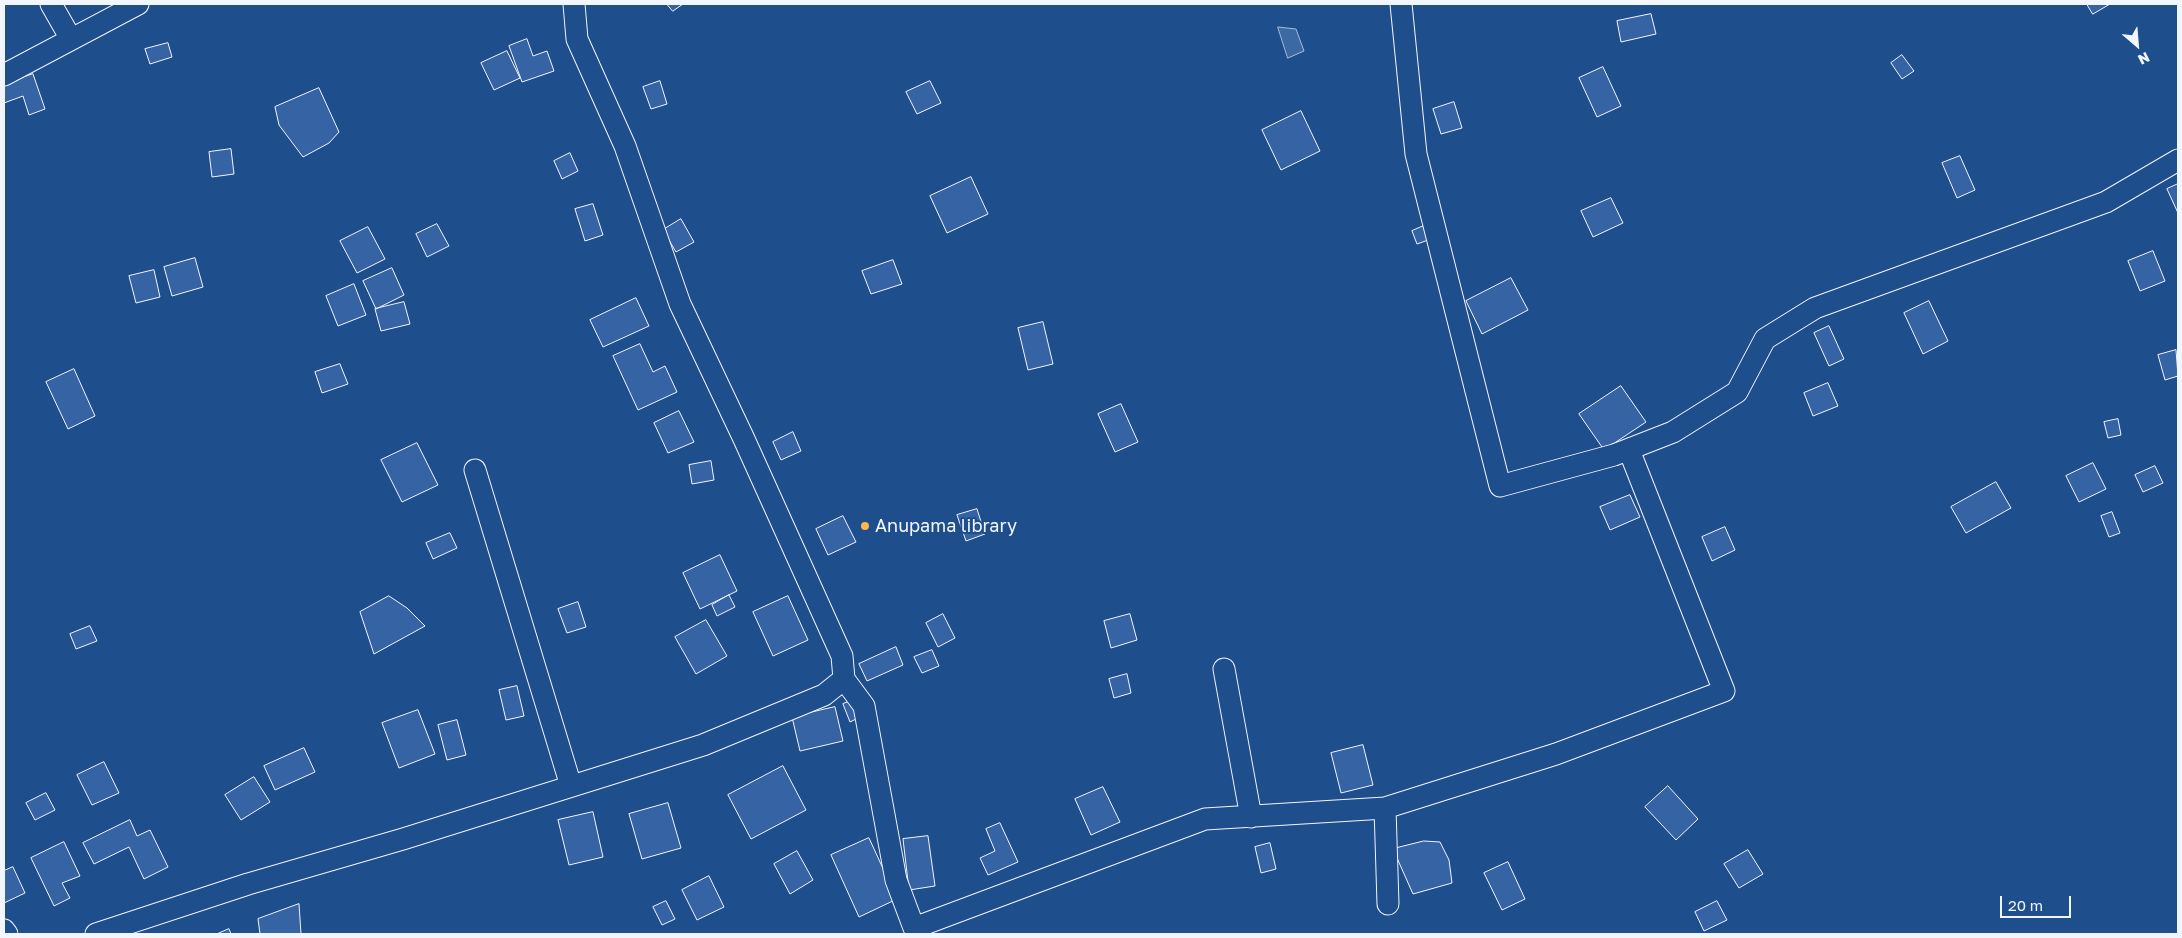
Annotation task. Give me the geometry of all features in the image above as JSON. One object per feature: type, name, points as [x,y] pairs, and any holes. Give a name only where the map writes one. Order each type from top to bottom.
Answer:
[{"type":"street","points":[[51,4],[71,39]]},
{"type":"street","points":[[4,75],[138,4]]},
{"type":"street","points":[[574,4],[577,39],[625,146],[680,304],[744,439],[842,656],[844,679],[864,706],[896,880],[914,928],[1205,819],[1385,808],[1556,754],[1724,691],[1629,450]]},
{"type":"street","points":[[1401,4],[1416,154],[1500,486],[1614,456],[1673,432],[1737,392],[1765,340],[1815,308],[2106,202],[2178,160]]},
{"type":"street","points":[[475,470],[571,786]]},
{"type":"street","points":[[1224,669],[1251,817]]},
{"type":"street","points":[[96,934],[248,884],[403,839],[703,744],[824,695],[844,679]]},
{"type":"street","points":[[1385,808],[1388,904]]},
{"type":"street","points":[[4,930],[7,934]]},
{"type":"water","points":[[1278,27],[1296,29],[1304,51],[1288,58]]},
{"type":"building","points":[[667,4],[683,4],[673,11]]},
{"type":"building","points":[[2087,4],[2110,4],[2093,14]]},
{"type":"building","points":[[1651,14],[1656,34],[1621,42],[1617,21]]},
{"type":"building","points":[[527,39],[533,56],[547,51],[554,71],[522,82],[509,46]]},
{"type":"building","points":[[168,43],[172,57],[150,64],[145,49]]},
{"type":"building","points":[[507,51],[520,78],[494,90],[481,63]]},
{"type":"building","points":[[1902,55],[1914,71],[1902,79],[1891,63]]},
{"type":"building","points":[[1603,67],[1621,106],[1597,117],[1579,78]]},
{"type":"building","points":[[33,74],[45,109],[29,115],[23,96],[4,103],[4,84]]},
{"type":"building","points":[[660,81],[667,104],[651,109],[643,87]]},
{"type":"building","points":[[930,81],[941,103],[917,114],[906,92]]},
{"type":"building","points":[[319,88],[339,132],[329,143],[303,157],[279,125],[275,107]]},
{"type":"building","points":[[1454,102],[1462,128],[1441,134],[1433,109]]},
{"type":"building","points":[[1301,111],[1320,151],[1281,170],[1262,130]]},
{"type":"building","points":[[231,149],[234,174],[212,177],[209,152]]},
{"type":"building","points":[[570,153],[578,171],[562,179],[554,161]]},
{"type":"building","points":[[1960,156],[1975,190],[1957,198],[1942,163]]},
{"type":"building","points":[[971,177],[988,214],[947,233],[930,196]]},
{"type":"building","points":[[2178,184],[2178,213],[2167,189]]},
{"type":"building","points":[[1611,198],[1623,223],[1593,237],[1581,211]]},
{"type":"building","points":[[593,204],[603,235],[585,241],[575,209]]},
{"type":"building","points":[[681,219],[694,242],[676,252],[663,230]]},
{"type":"building","points":[[437,224],[449,246],[427,257],[416,234]]},
{"type":"building","points":[[1426,225],[1431,239],[1417,244],[1412,231]]},
{"type":"building","points":[[368,227],[385,259],[357,273],[340,241]]},
{"type":"building","points":[[2153,251],[2165,281],[2140,291],[2128,261]]},
{"type":"building","points":[[195,258],[203,287],[172,296],[164,267]]},
{"type":"building","points":[[893,260],[902,284],[871,294],[862,271]]},
{"type":"building","points":[[392,268],[404,295],[376,309],[363,281]]},
{"type":"building","points":[[154,270],[160,297],[136,303],[129,276]]},
{"type":"building","points":[[1511,278],[1528,310],[1482,334],[1466,301]]},
{"type":"building","points":[[354,284],[366,315],[338,326],[326,296]]},
{"type":"building","points":[[636,298],[649,326],[603,347],[590,320]]},
{"type":"building","points":[[1929,301],[1948,341],[1923,354],[1904,313]]},
{"type":"building","points":[[404,302],[410,324],[381,331],[375,309]]},
{"type":"building","points":[[1043,322],[1053,364],[1028,370],[1018,328]]},
{"type":"building","points":[[1829,326],[1844,359],[1829,366],[1814,333]]},
{"type":"building","points":[[640,344],[653,372],[665,366],[677,392],[638,410],[613,356]]},
{"type":"building","points":[[2176,350],[2178,376],[2165,380],[2158,355]]},
{"type":"building","points":[[340,364],[348,384],[322,393],[315,372]]},
{"type":"building","points":[[74,369],[95,416],[68,429],[46,382]]},
{"type":"building","points":[[1828,383],[1838,406],[1813,416],[1804,393]]},
{"type":"building","points":[[1621,386],[1646,422],[1604,450],[1579,414]]},
{"type":"building","points":[[1121,404],[1138,442],[1115,452],[1098,414]]},
{"type":"building","points":[[679,411],[694,442],[668,453],[654,423]]},
{"type":"building","points":[[2118,419],[2121,435],[2108,438],[2104,422]]},
{"type":"building","points":[[793,432],[801,451],[781,460],[773,442]]},
{"type":"building","points":[[417,443],[438,485],[402,502],[381,460]]},
{"type":"building","points":[[711,461],[714,480],[692,484],[689,465]]},
{"type":"building","points":[[2093,463],[2106,489],[2079,502],[2066,476]]},
{"type":"building","points":[[2155,466],[2163,483],[2143,492],[2135,475]]},
{"type":"building","points":[[1996,482],[2011,508],[1966,533],[1951,507]]},
{"type":"building","points":[[1630,495],[1640,517],[1610,530],[1600,507]]},
{"type":"building","points":[[977,509],[985,534],[966,541],[957,515]]},
{"type":"building","points":[[2112,512],[2120,533],[2109,537],[2101,516]]},
{"type":"building","points":[[843,516],[856,542],[828,555],[816,529]]},
{"type":"building","points":[[1725,527],[1735,550],[1712,561],[1702,537]]},
{"type":"building","points":[[450,533],[457,548],[433,559],[426,543]]},
{"type":"building","points":[[720,555],[737,591],[700,609],[683,573]]},
{"type":"building","points":[[729,595],[735,607],[717,616],[712,605]]},
{"type":"building","points":[[389,596],[407,608],[425,626],[374,654],[360,612]]},
{"type":"building","points":[[788,596],[808,640],[773,656],[753,612]]},
{"type":"building","points":[[578,602],[586,627],[567,633],[558,609]]},
{"type":"building","points":[[943,614],[955,638],[938,647],[926,623]]},
{"type":"building","points":[[1130,614],[1137,640],[1111,648],[1104,621]]},
{"type":"building","points":[[706,620],[727,656],[696,674],[675,637]]},
{"type":"building","points":[[90,626],[97,641],[76,649],[70,634]]},
{"type":"building","points":[[896,647],[903,665],[867,681],[859,664]]},
{"type":"building","points":[[932,650],[939,666],[922,673],[914,657]]},
{"type":"building","points":[[1127,674],[1131,693],[1114,698],[1109,679]]},
{"type":"building","points":[[517,686],[524,716],[506,720],[499,690]]},
{"type":"building","points":[[853,700],[860,717],[850,722],[843,704]]},
{"type":"building","points":[[835,707],[843,741],[800,751],[792,717]]},
{"type":"building","points":[[418,710],[435,754],[399,768],[382,723]]},
{"type":"building","points":[[457,720],[466,755],[447,760],[438,725]]},
{"type":"building","points":[[1363,745],[1373,785],[1341,793],[1331,753]]},
{"type":"building","points":[[304,748],[315,772],[275,790],[264,766]]},
{"type":"building","points":[[104,762],[119,793],[92,805],[77,775]]},
{"type":"building","points":[[783,766],[806,810],[751,839],[728,795]]},
{"type":"building","points":[[254,777],[270,802],[241,820],[225,795]]},
{"type":"building","points":[[1668,786],[1698,819],[1676,840],[1645,807]]},
{"type":"building","points":[[1103,787],[1120,822],[1091,835],[1075,799]]},
{"type":"building","points":[[46,793],[55,810],[35,820],[26,803]]},
{"type":"building","points":[[668,803],[681,848],[642,859],[629,814]]},
{"type":"building","points":[[593,812],[603,857],[569,865],[558,820]]},
{"type":"building","points":[[130,820],[137,836],[150,830],[168,867],[144,879],[129,847],[94,864],[83,843]]},
{"type":"building","points":[[1000,823],[1018,862],[988,875],[980,858],[995,851],[986,829]]},
{"type":"building","points":[[928,836],[935,886],[909,890],[903,839]]},
{"type":"building","points":[[869,838],[897,899],[859,917],[831,855]]},
{"type":"building","points":[[1424,841],[1440,842],[1449,860],[1452,883],[1413,894],[1393,849]]},
{"type":"building","points":[[64,842],[80,876],[62,883],[70,898],[54,906],[31,858]]},
{"type":"building","points":[[1270,843],[1276,869],[1261,873],[1255,847]]},
{"type":"building","points":[[1748,850],[1763,874],[1739,888],[1724,864]]},
{"type":"building","points":[[797,851],[813,880],[790,894],[774,864]]},
{"type":"building","points":[[1508,862],[1525,899],[1502,910],[1484,873]]},
{"type":"building","points":[[13,867],[25,893],[4,903],[4,871]]},
{"type":"building","points":[[709,876],[724,907],[697,920],[682,890]]},
{"type":"building","points":[[666,901],[675,919],[662,925],[653,907]]},
{"type":"building","points":[[1717,901],[1727,920],[1704,931],[1695,912]]},
{"type":"building","points":[[299,904],[301,934],[260,934],[258,919]]},
{"type":"building","points":[[229,929],[231,934],[217,934]]},
{"type":"place","name":"Anupama library","points":[[865,526]]}]
